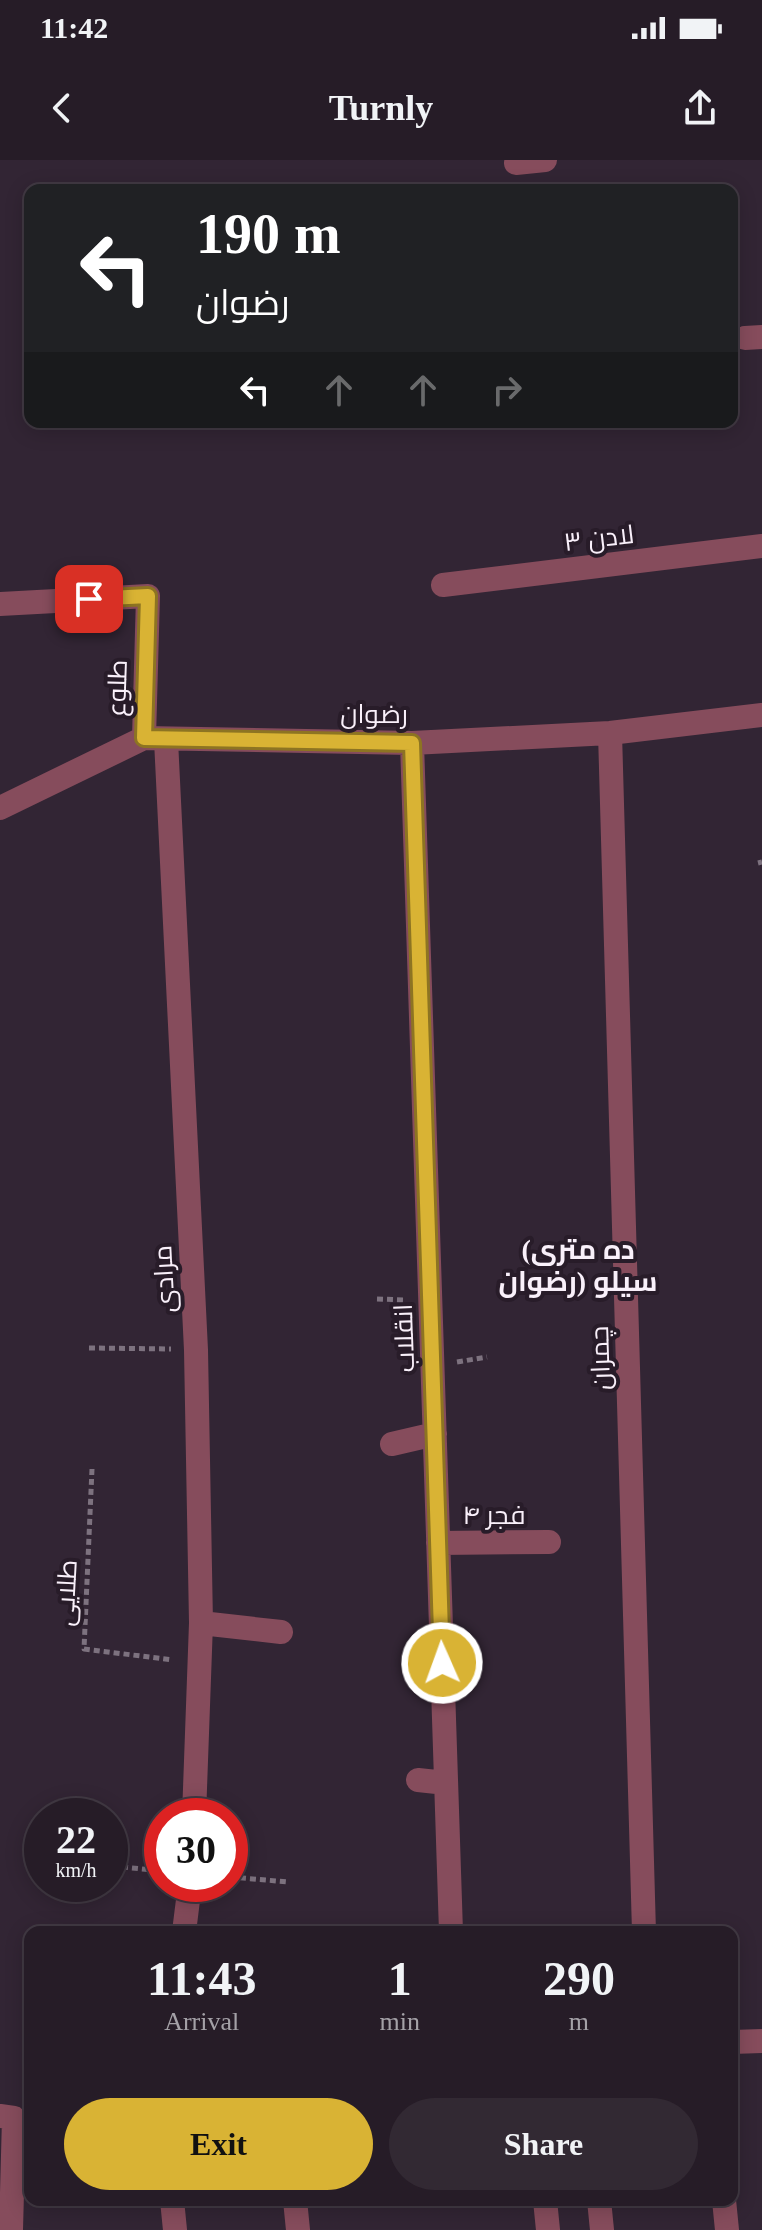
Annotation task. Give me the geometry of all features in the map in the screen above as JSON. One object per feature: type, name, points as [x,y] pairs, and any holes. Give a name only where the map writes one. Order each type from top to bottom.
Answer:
[{"type":"street","points":[[516,163],[545,160]]},
{"type":"street","name":"لادن ۳","points":[[443,585],[762,546]]},
{"type":"street","name":"طلوع","points":[[0,604],[148,596],[155,739]]},
{"type":"street","name":"رضوان","points":[[0,808],[155,739],[412,743],[610,733],[762,715]]},
{"type":"street","name":"چمران","points":[[610,733],[644,1926]]},
{"type":"street","name":"مرادی","points":[[155,739],[196,1350],[201,1623],[195,1798]]},
{"type":"street","name":"انقلاب","points":[[412,743],[451,1926]]},
{"type":"street","points":[[392,1444],[435,1434]]},
{"type":"street","name":"فجر ۴","points":[[438,1543],[549,1542]]},
{"type":"street","points":[[201,1623],[281,1632]]},
{"type":"street","points":[[418,1780],[446,1783]]},
{"type":"street","points":[[185,1926],[188,1902]]},
{"type":"street","points":[[738,2042],[762,2041]]},
{"type":"street","points":[[0,2116],[14,2118],[11,2230]]},
{"type":"street","points":[[173,2206],[175,2230]]},
{"type":"street","points":[[296,2206],[298,2230]]},
{"type":"street","points":[[546,2206],[548,2230]]},
{"type":"street","points":[[600,2206],[602,2230]]},
{"type":"street","points":[[725,2206],[727,2230]]},
{"type":"path","points":[[89,1348],[196,1350]]},
{"type":"path","name":"طلایی","points":[[92,1469],[84,1649],[200,1663]]},
{"type":"path","points":[[248,1879],[289,1882]]},
{"type":"district","name":"(ده متری سیلو (رضوان","points":[[578,1265]]},
{"type":"route","points":[[89,599],[148,596],[144,738],[412,743],[442,1663]]}]
